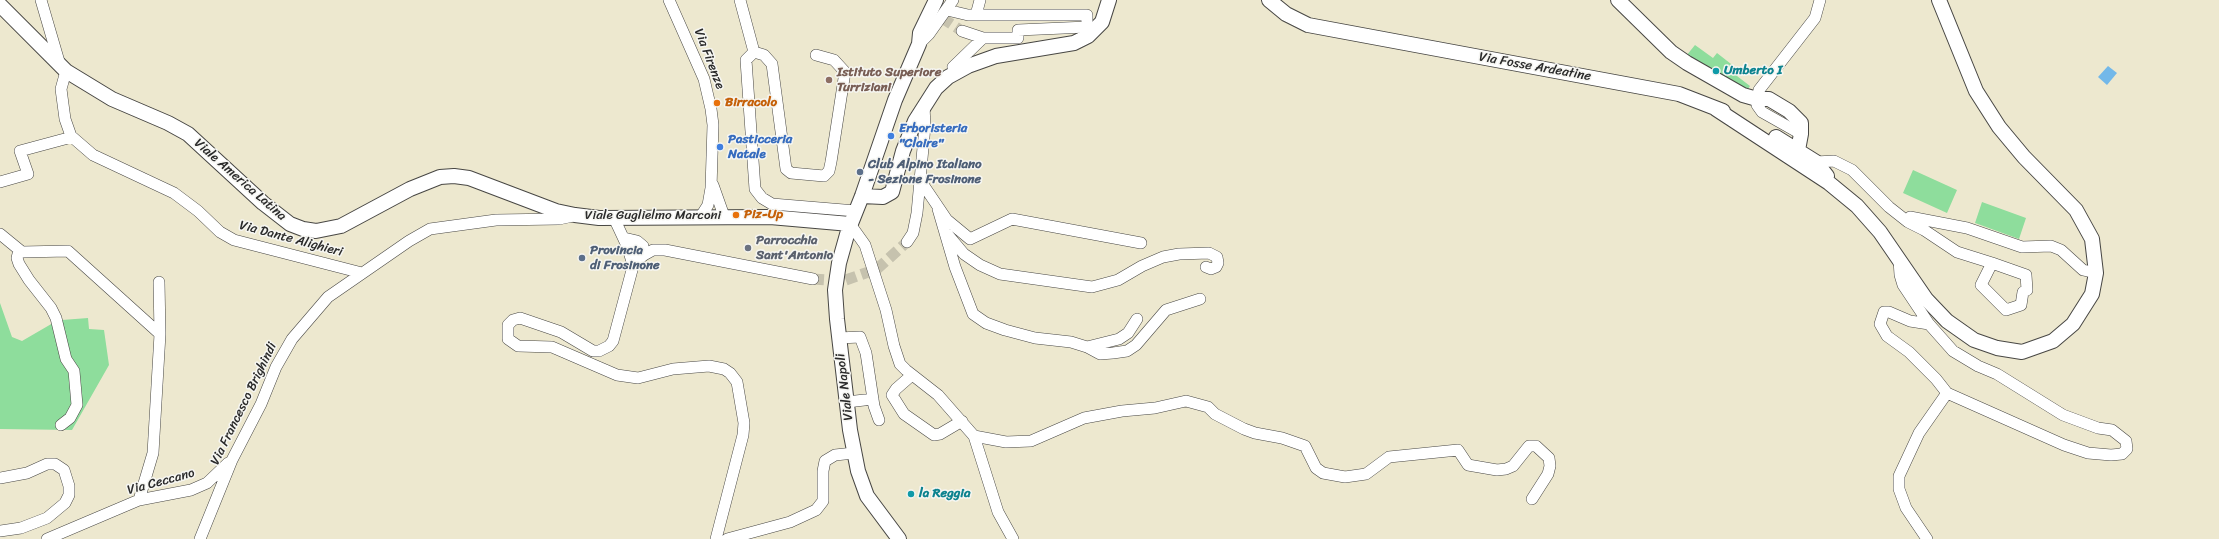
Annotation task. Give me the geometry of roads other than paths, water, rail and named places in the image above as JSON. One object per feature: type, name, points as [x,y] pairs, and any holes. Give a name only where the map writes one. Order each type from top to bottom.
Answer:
[{"type":"main road","name":"Viale Napoli","points":[[899,539],[867,496],[862,484],[854,453],[846,402],[839,338],[836,278],[850,224],[862,196],[894,100],[919,44],[920,33],[936,0]]},
{"type":"main road","points":[[862,196],[883,198],[892,192],[908,137],[924,106],[936,88],[956,72],[996,56],[1074,43],[1088,36],[1102,22],[1109,0]]},
{"type":"main road","name":"Via Fosse Ardeatine","points":[[1269,0],[1286,14],[1308,25],[1679,94],[1759,126],[1816,162]]},
{"type":"main road","points":[[1618,0],[1671,52],[1743,95],[1757,100],[1769,99],[1789,111],[1801,123],[1801,134],[1798,150]]},
{"type":"main road","points":[[1716,109],[1829,182],[1857,206],[1899,259],[1926,299],[1947,321],[1974,340],[1997,348],[2022,352],[2052,341],[2073,324],[2092,294],[2096,273],[2092,239],[2076,210],[2024,157],[1999,127],[1976,91],[1939,0]]},
{"type":"main road","name":"Viale America Latina","points":[[0,5],[63,69],[85,84],[112,99],[168,123],[188,134],[263,202],[290,224],[303,230],[316,231],[341,226],[410,189],[440,177],[454,176],[469,178],[556,211],[575,215]]},
{"type":"main road","points":[[1816,162],[1827,176],[1829,182]]},
{"type":"main road","name":"Viale Guglielmo Marconi","points":[[575,215],[614,218],[701,216],[770,217],[850,224]]},
{"type":"street","points":[[0,182],[28,174],[20,151],[72,138],[65,119],[61,89],[63,69],[41,0]]},
{"type":"street","name":"Via Firenze","points":[[669,0],[704,79],[711,109],[713,125],[711,179],[708,205],[701,216]]},
{"type":"street","points":[[736,0],[754,52]]},
{"type":"street","points":[[919,44],[930,34],[953,0]]},
{"type":"street","points":[[976,15],[980,0]]},
{"type":"street","points":[[1279,0],[1286,14]]},
{"type":"street","points":[[1757,100],[1759,90],[1815,18],[1820,0]]},
{"type":"street","points":[[947,10],[962,15],[1087,15],[1087,27],[1018,30],[1018,38],[983,38],[962,31]]},
{"type":"street","points":[[956,72],[953,67],[983,38]]},
{"type":"street","points":[[754,52],[764,55],[772,64],[786,169],[791,173],[824,176],[829,171],[831,162],[845,72],[834,60],[816,55]]},
{"type":"street","points":[[754,52],[746,60],[755,189],[762,198],[772,204],[856,211]]},
{"type":"street","points":[[907,242],[916,223],[925,126],[924,106]]},
{"type":"street","name":"Via Dante Alighieri","points":[[72,138],[93,155],[174,193],[198,211],[220,232],[234,240],[362,273]]},
{"type":"street","points":[[1816,162],[1834,161],[1852,170],[1868,184],[1889,207],[1908,222],[1924,230],[1957,252],[1992,263],[2026,275],[2027,290],[2023,292],[2021,305],[2006,310],[1981,285],[1992,263]]},
{"type":"street","points":[[711,179],[724,216]]},
{"type":"street","points":[[920,180],[938,209],[947,220],[970,239],[1012,218],[1141,243]]},
{"type":"street","points":[[938,209],[955,267],[973,314],[986,323],[1005,330],[1087,347],[1100,354],[1127,351],[1145,337],[1166,310],[1200,299]]},
{"type":"street","points":[[1899,214],[1924,221],[1967,228],[2022,247],[2051,246],[2061,250],[2083,270],[2096,273]]},
{"type":"street","name":"Via Francesco Brighindi","points":[[200,539],[232,460],[261,404],[276,367],[292,339],[328,297],[423,232],[438,227],[496,220],[566,218],[575,215]]},
{"type":"street","points":[[614,218],[626,243],[632,262],[632,270]]},
{"type":"street","points":[[850,224],[865,245],[886,310],[896,356],[900,364],[912,376],[938,395],[974,436],[998,512],[1013,539]]},
{"type":"street","points":[[942,224],[950,239],[964,254],[980,266],[1000,274],[1016,277],[1092,287],[1118,280],[1142,266],[1163,257],[1196,253],[1210,254],[1217,257],[1218,264],[1216,267],[1211,269],[1206,267]]},
{"type":"street","points":[[0,234],[22,252]]},
{"type":"street","points":[[626,243],[634,253],[644,255]]},
{"type":"street","points":[[716,539],[743,435],[744,423],[737,382],[730,373],[709,366],[673,369],[638,378],[617,375],[552,347],[518,346],[508,339],[508,325],[513,320],[520,318],[561,332],[593,351],[605,349],[613,341],[632,270],[636,261],[653,250],[665,250],[813,279]]},
{"type":"street","points":[[61,425],[70,418],[77,405],[74,371],[66,359],[56,318],[51,308],[29,280],[19,264],[17,258],[18,254],[22,252],[68,251],[160,334]]},
{"type":"street","points":[[1899,259],[1900,275],[1903,285],[1929,324],[1953,351],[1978,366],[1997,374],[2063,415],[2098,428],[2112,430],[2126,441],[2127,449],[2122,454],[2111,455],[2088,453],[2064,445],[1946,393],[1936,379],[1909,352],[1887,336],[1880,324],[1884,312],[1889,312],[1910,321],[1929,324]]},
{"type":"street","points":[[139,500],[153,453],[160,334],[159,282]]},
{"type":"street","points":[[1087,347],[1119,339],[1128,333],[1137,319]]},
{"type":"street","points":[[839,338],[860,337],[866,353],[873,398],[879,420]]},
{"type":"street","points":[[912,376],[892,395],[904,414],[934,435],[940,434],[962,421]]},
{"type":"street","points":[[1927,539],[1906,508],[1899,489],[1899,476],[1919,432],[1946,393]]},
{"type":"street","points":[[846,402],[873,398]]},
{"type":"street","points":[[974,436],[1006,442],[1031,441],[1084,418],[1122,410],[1156,408],[1186,401],[1208,407],[1216,414],[1244,429],[1255,433],[1282,438],[1305,446],[1316,468],[1323,473],[1345,477],[1366,474],[1389,458],[1458,450],[1468,465],[1497,470],[1506,469],[1513,466],[1529,446],[1536,446],[1549,458],[1550,466],[1548,474],[1532,499]]},
{"type":"street","points":[[727,539],[790,522],[816,510],[823,501],[823,471],[825,461],[835,455],[854,453]]},
{"type":"street","name":"Via Ceccano","points":[[47,539],[139,500],[191,490],[207,484],[232,460]]},
{"type":"street","points":[[0,478],[27,473],[47,464],[55,464],[64,470],[69,486],[65,503],[47,518],[21,528],[0,531]]},
{"type":"water","points":[[2108,66],[2117,73],[2107,85],[2098,77]]},
{"type":"tunnel","points":[[942,18],[962,31]]},
{"type":"tunnel","points":[[813,279],[843,281],[877,269],[907,242]]},
{"type":"place","name":"Umberto I","points":[[1716,71]]},
{"type":"place","name":"Istituto Superiore Turriziani","points":[[829,80]]},
{"type":"place","name":"Birracolo","points":[[717,103]]},
{"type":"place","name":"Erboristeria \"Claire\"","points":[[891,136]]},
{"type":"place","name":"Pasticceria Natale","points":[[720,147]]},
{"type":"place","name":"Club Alpino Italiano - Sezione Frosinone","points":[[860,172]]},
{"type":"place","name":"Piz-Up","points":[[736,215]]},
{"type":"place","name":"Parrocchia Sant'Antonio","points":[[748,248]]},
{"type":"place","name":"Provincia di Frosinone","points":[[582,258]]},
{"type":"place","name":"la Reggia","points":[[911,494]]}]
